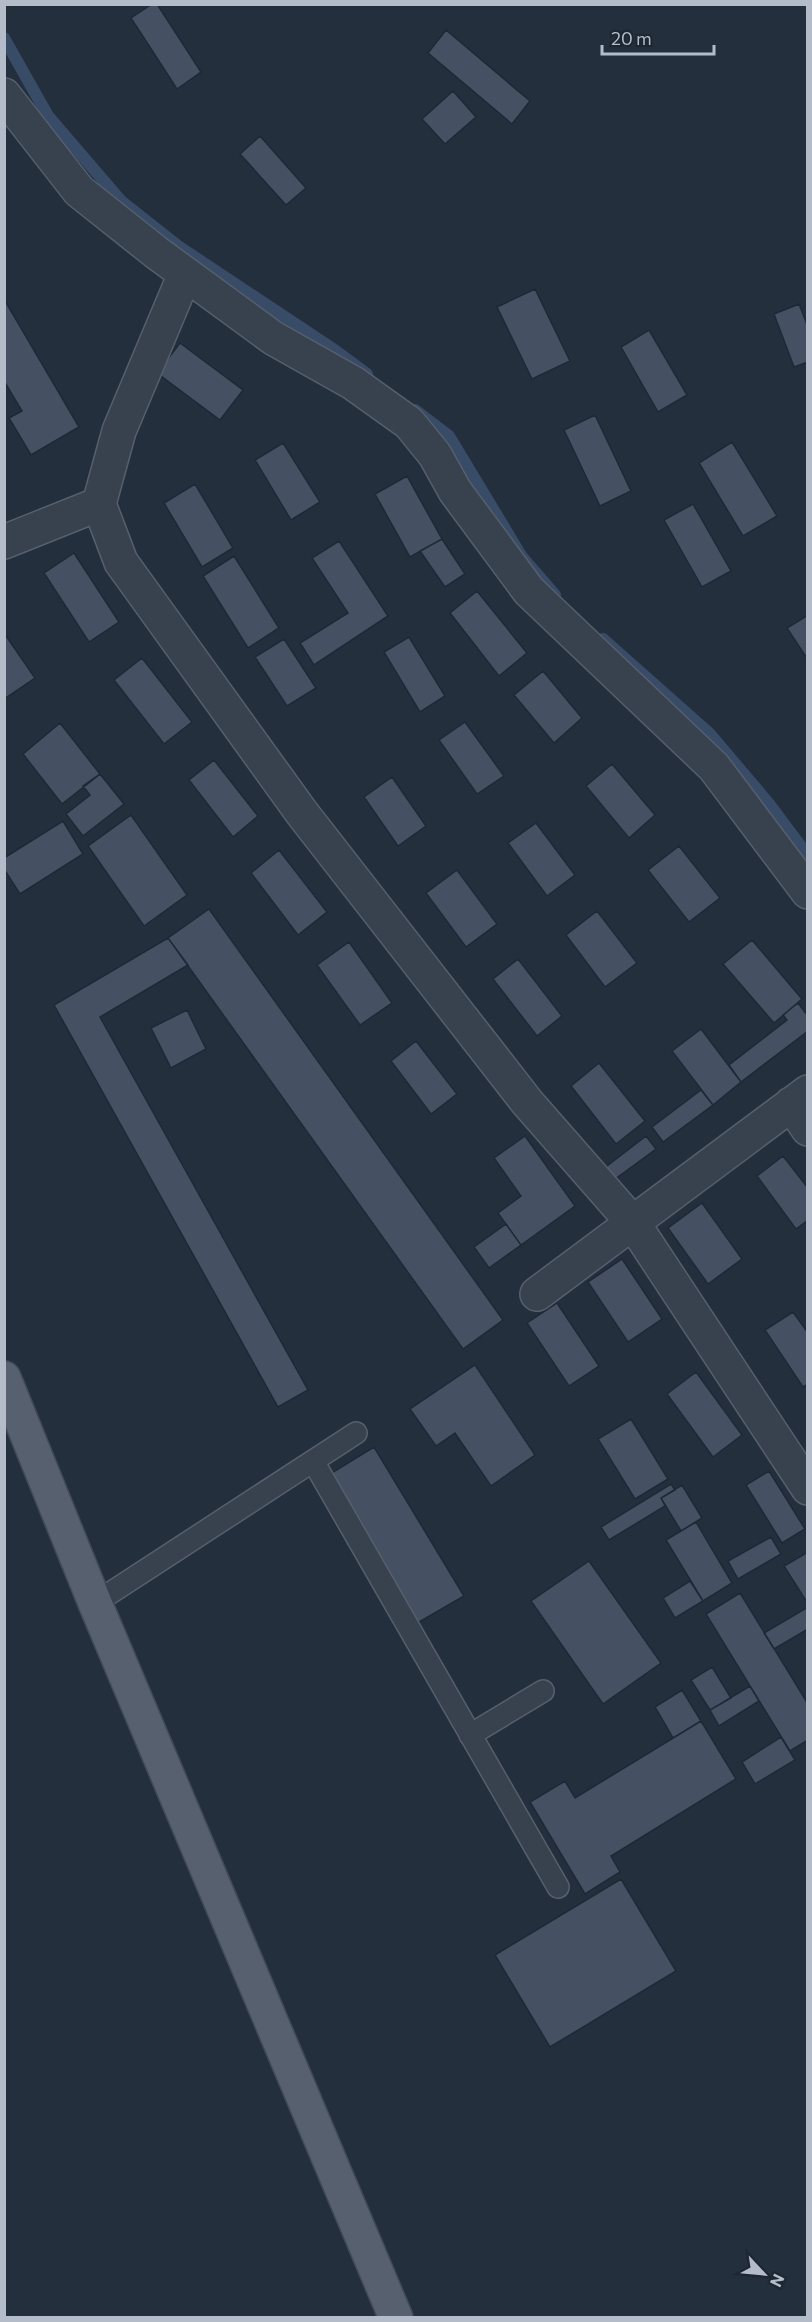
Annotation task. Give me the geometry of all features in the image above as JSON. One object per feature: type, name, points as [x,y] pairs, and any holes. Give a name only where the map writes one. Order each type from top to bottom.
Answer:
[{"type":"main road","points":[[4,1378],[95,1603],[396,2318]]},
{"type":"street","points":[[4,95],[79,191],[185,274],[273,338],[353,383],[409,423],[435,455],[455,491],[529,591],[714,767],[807,892]]},
{"type":"street","points":[[185,274],[119,431],[99,504],[121,562],[302,813],[527,1102],[633,1222],[807,1488]]},
{"type":"street","points":[[4,542],[99,504]]},
{"type":"street","points":[[537,1294],[633,1222],[802,1108]]},
{"type":"lane","points":[[95,1603],[356,1433]]},
{"type":"lane","points":[[313,1461],[558,1887]]},
{"type":"lane","points":[[470,1735],[543,1691]]},
{"type":"building","points":[[152,4],[157,4],[201,72],[177,89],[131,18]]},
{"type":"building","points":[[446,30],[530,101],[512,124],[428,53]]},
{"type":"building","points":[[453,91],[476,117],[445,144],[422,119]]},
{"type":"building","points":[[260,136],[306,188],[286,205],[240,154]]},
{"type":"building","points":[[535,289],[570,361],[532,379],[497,307]]},
{"type":"building","points":[[4,299],[79,427],[31,455],[9,418],[22,411],[4,381]]},
{"type":"building","points":[[799,304],[808,327],[808,362],[794,367],[774,314]]},
{"type":"building","points":[[649,330],[687,395],[658,412],[621,347]]},
{"type":"building","points":[[180,343],[243,390],[220,420],[157,373]]},
{"type":"building","points":[[595,415],[631,491],[600,506],[564,430]]},
{"type":"building","points":[[732,442],[777,516],[743,536],[699,463]]},
{"type":"building","points":[[283,443],[320,502],[291,520],[255,460]]},
{"type":"building","points":[[407,476],[442,539],[410,557],[375,494]]},
{"type":"building","points":[[195,484],[233,548],[202,567],[164,503]]},
{"type":"building","points":[[693,504],[731,571],[702,587],[664,520]]},
{"type":"building","points":[[442,539],[465,574],[445,587],[420,551]]},
{"type":"building","points":[[339,541],[388,616],[314,665],[300,643],[348,613],[312,558]]},
{"type":"building","points":[[74,553],[119,622],[89,642],[44,573]]},
{"type":"building","points":[[234,556],[279,628],[248,648],[203,576]]},
{"type":"building","points":[[477,591],[527,653],[499,676],[450,613]]},
{"type":"building","points":[[808,615],[808,660],[787,628]]},
{"type":"building","points":[[4,633],[35,678],[4,699]]},
{"type":"building","points":[[409,637],[445,696],[420,712],[384,652]]},
{"type":"building","points":[[284,639],[316,688],[287,706],[255,657]]},
{"type":"building","points":[[142,658],[192,722],[164,744],[114,680]]},
{"type":"building","points":[[543,671],[582,718],[554,743],[514,695]]},
{"type":"building","points":[[465,722],[504,776],[477,794],[439,740]]},
{"type":"building","points":[[60,723],[100,774],[62,804],[23,754]]},
{"type":"building","points":[[214,760],[258,816],[233,837],[189,780]]},
{"type":"building","points":[[612,764],[655,815],[629,838],[586,786]]},
{"type":"building","points":[[100,774],[124,804],[83,836],[66,814],[90,795],[83,786]]},
{"type":"building","points":[[392,777],[426,826],[398,846],[364,797]]},
{"type":"building","points":[[131,815],[187,895],[144,926],[88,846]]},
{"type":"building","points":[[63,821],[83,854],[20,894],[4,869],[4,858]]},
{"type":"building","points":[[536,823],[575,875],[547,896],[508,843]]},
{"type":"building","points":[[679,846],[720,898],[689,922],[648,870]]},
{"type":"building","points":[[279,850],[327,912],[298,935],[251,873]]},
{"type":"building","points":[[457,870],[497,924],[466,947],[426,893]]},
{"type":"building","points":[[209,909],[503,1320],[463,1349],[168,938]]},
{"type":"building","points":[[597,911],[637,963],[605,987],[566,935]]},
{"type":"building","points":[[168,938],[188,965],[100,1017],[308,1390],[278,1407],[54,1005]]},
{"type":"building","points":[[752,940],[802,999],[774,1023],[723,964]]},
{"type":"building","points":[[349,942],[392,1003],[360,1025],[317,965]]},
{"type":"building","points":[[518,959],[562,1016],[537,1036],[493,979]]},
{"type":"building","points":[[798,1003],[808,1016],[808,1031],[741,1082],[729,1065],[787,1020],[783,1015]]},
{"type":"building","points":[[187,1010],[206,1049],[171,1068],[151,1028]]},
{"type":"building","points":[[701,1029],[741,1082],[713,1105],[672,1051]]},
{"type":"building","points":[[416,1041],[457,1094],[431,1114],[391,1061]]},
{"type":"building","points":[[599,1063],[645,1121],[616,1144],[571,1086]]},
{"type":"building","points":[[701,1090],[713,1105],[663,1142],[652,1127]]},
{"type":"building","points":[[525,1136],[575,1206],[521,1245],[498,1213],[521,1196],[494,1158]]},
{"type":"building","points":[[646,1136],[656,1149],[607,1185],[598,1173]]},
{"type":"building","points":[[783,1156],[808,1188],[808,1220],[796,1229],[757,1176]]},
{"type":"building","points":[[702,1203],[742,1259],[708,1284],[668,1228]]},
{"type":"building","points":[[506,1224],[521,1245],[489,1268],[474,1247]]},
{"type":"building","points":[[622,1259],[662,1319],[628,1342],[588,1282]]},
{"type":"building","points":[[557,1303],[599,1366],[569,1386],[527,1323]]},
{"type":"building","points":[[793,1312],[808,1333],[808,1384],[803,1387],[765,1330]]},
{"type":"building","points":[[475,1365],[535,1455],[491,1486],[455,1433],[436,1446],[410,1409]]},
{"type":"building","points":[[696,1372],[742,1435],[713,1457],[667,1394]]},
{"type":"building","points":[[631,1419],[668,1479],[635,1499],[598,1439]]},
{"type":"building","points":[[374,1447],[464,1596],[414,1625],[325,1477]]},
{"type":"building","points":[[769,1471],[805,1529],[782,1543],[746,1485]]},
{"type":"building","points":[[671,1484],[675,1490],[661,1498],[665,1506],[609,1540],[601,1527]]},
{"type":"building","points":[[682,1485],[702,1518],[681,1531],[661,1498]]},
{"type":"building","points":[[696,1522],[732,1583],[703,1601],[666,1540]]},
{"type":"building","points":[[771,1537],[781,1554],[738,1579],[728,1561]]},
{"type":"building","points":[[808,1552],[808,1604],[784,1566]]},
{"type":"building","points":[[589,1561],[661,1663],[603,1704],[531,1601]]},
{"type":"building","points":[[690,1581],[703,1601],[675,1618],[663,1598]]},
{"type":"building","points":[[740,1593],[808,1704],[808,1740],[790,1751],[706,1614]]},
{"type":"building","points":[[808,1607],[808,1629],[774,1649],[764,1633]]},
{"type":"building","points":[[712,1667],[731,1698],[710,1710],[691,1680]]},
{"type":"building","points":[[750,1686],[759,1701],[719,1726],[710,1710]]},
{"type":"building","points":[[682,1690],[701,1721],[673,1738],[655,1707]]},
{"type":"building","points":[[701,1721],[736,1779],[611,1856],[620,1872],[585,1894],[530,1802],[565,1781],[575,1798]]},
{"type":"building","points":[[781,1737],[795,1760],[755,1784],[742,1762]]},
{"type":"building","points":[[621,1879],[676,1971],[550,2047],[495,1955]]},
{"type":"waterway","points":[[4,38],[48,116],[121,201],[178,246],[367,374]]},
{"type":"waterway","points":[[415,410],[449,436],[522,557],[555,595]]},
{"type":"waterway","points":[[603,639],[710,734],[770,805],[808,856]]}]
